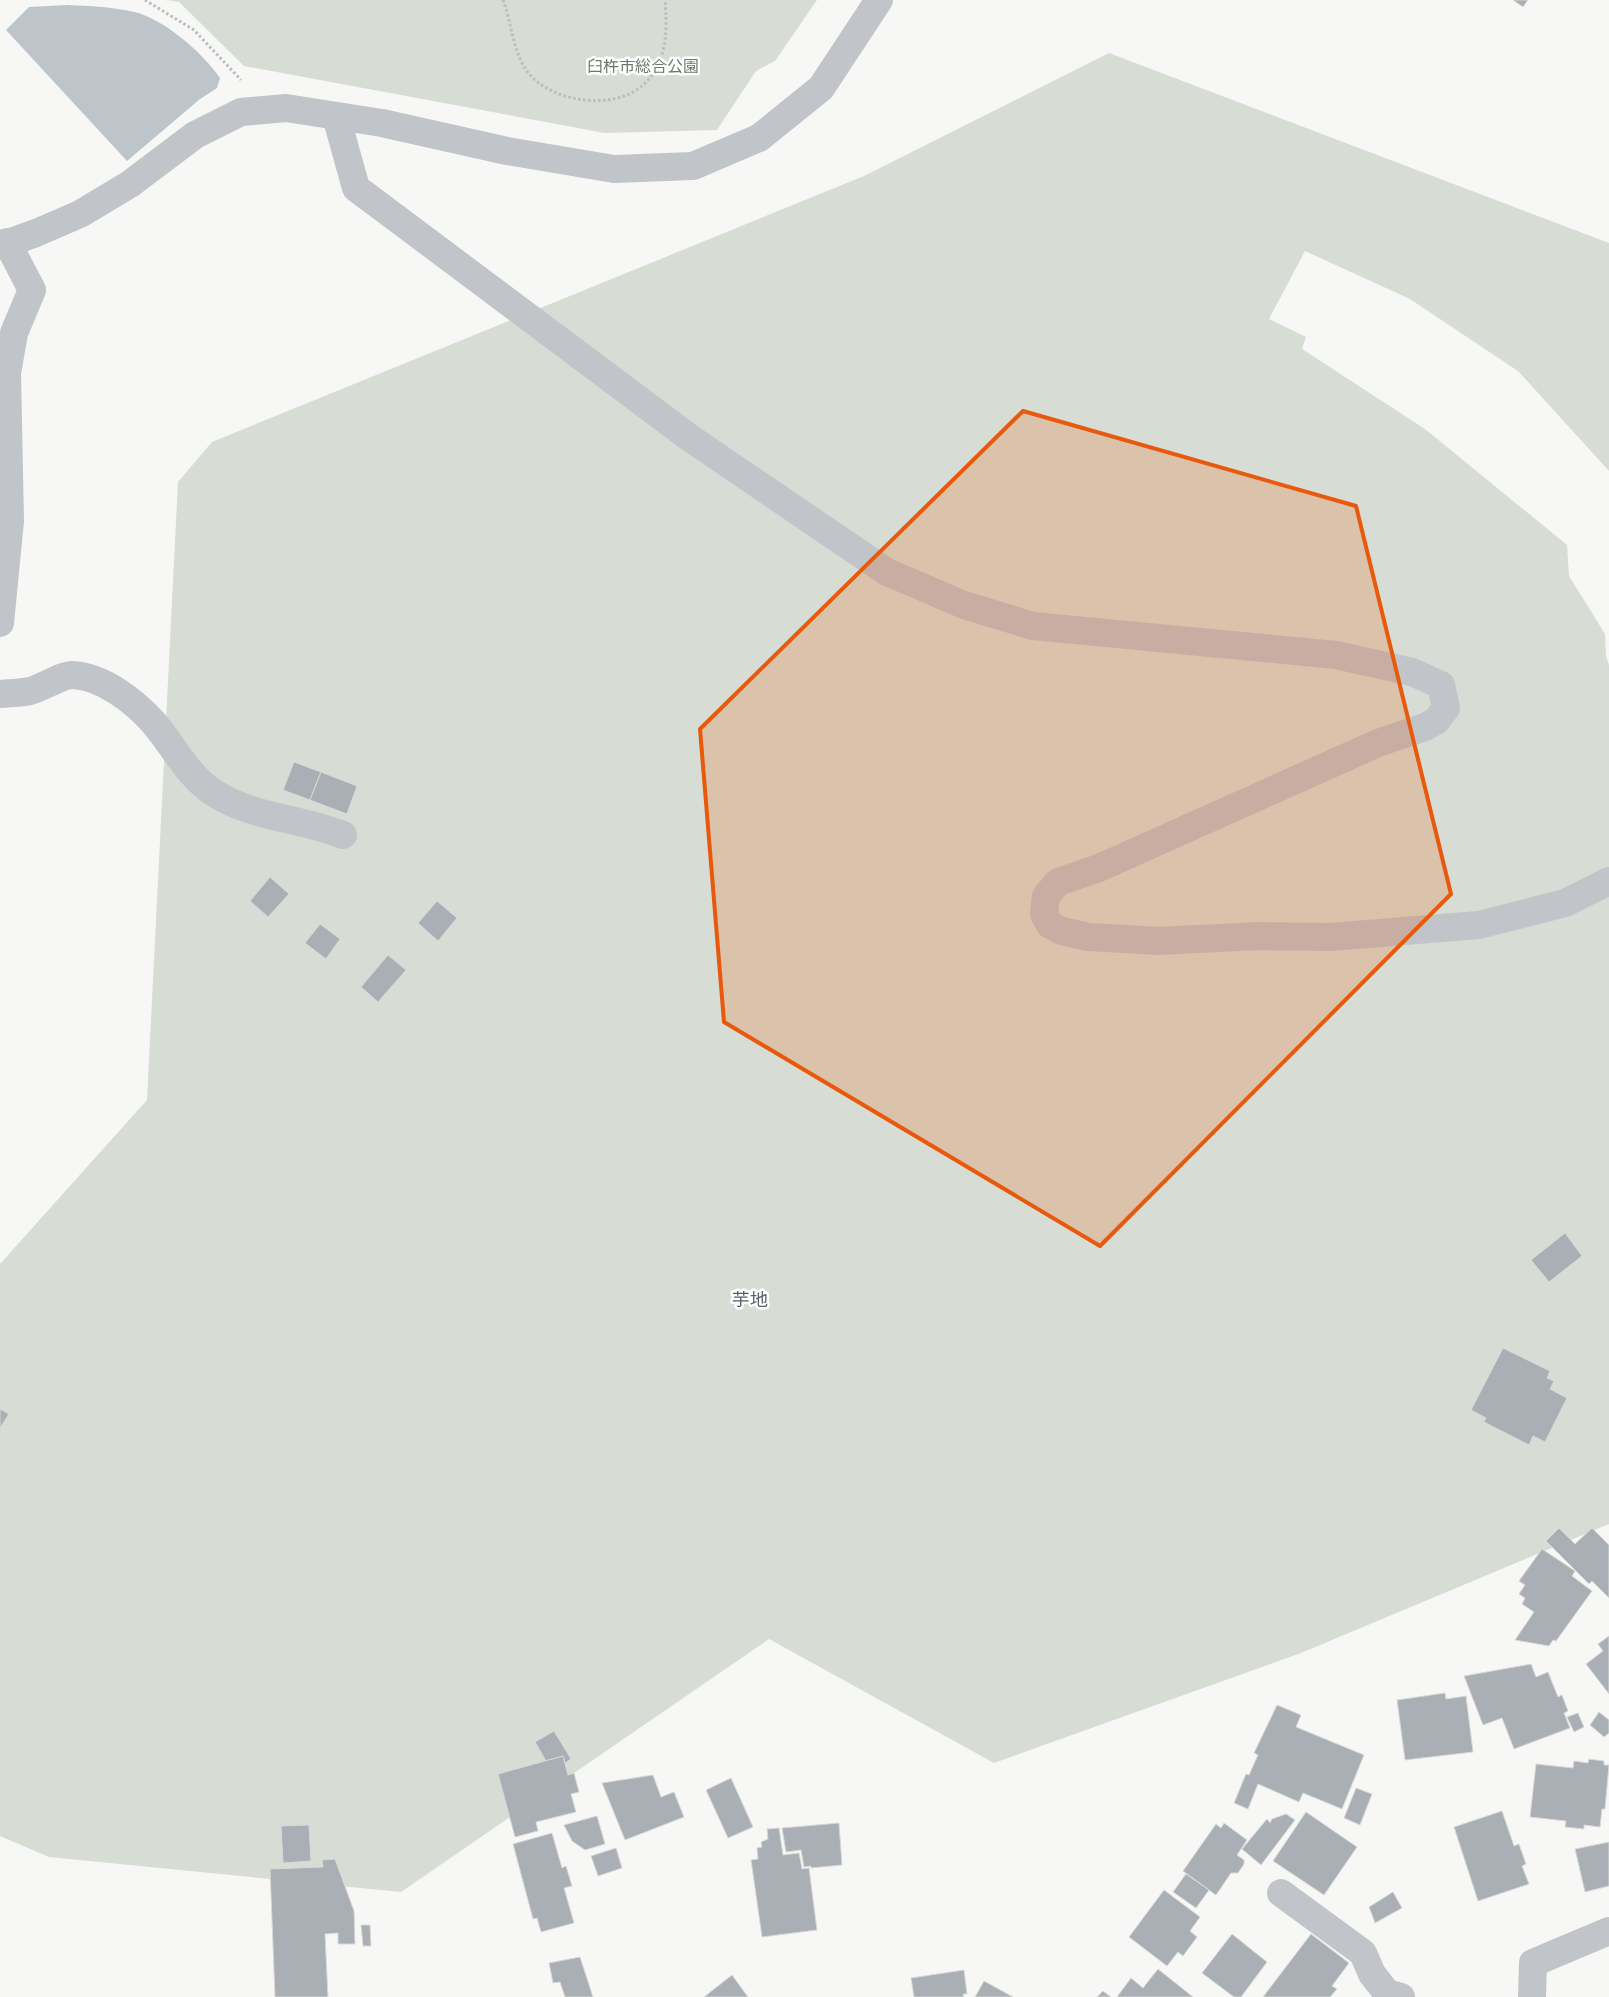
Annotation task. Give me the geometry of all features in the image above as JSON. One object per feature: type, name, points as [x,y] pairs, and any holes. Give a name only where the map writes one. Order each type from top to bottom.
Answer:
[{"type":"street","points":[[0,623],[10,521],[7,373],[14,333],[32,290],[4,244],[36,233],[80,214],[130,184],[195,135],[241,112],[286,108],[382,123],[507,151],[614,169],[693,166],[759,138],[821,88],[878,0]]},
{"type":"street","points":[[336,116],[356,188],[690,438],[887,572],[964,605],[1033,626],[1336,655],[1412,672],[1441,685],[1445,696],[1446,708],[1436,721],[1378,743],[1099,868],[1058,882],[1046,896],[1044,914],[1050,925],[1062,931],[1088,937],[1159,941],[1259,936],[1330,938],[1479,925],[1565,903],[1609,881]]},
{"type":"street","points":[[0,694],[29,691],[70,675],[88,678],[107,686],[153,722],[188,771],[225,799],[250,811],[307,822],[343,834]]},
{"type":"street","points":[[1281,1892],[1363,1953],[1372,1974],[1387,1993],[1401,1997]]},
{"type":"street","points":[[1532,1997],[1534,1963],[1609,1932]]},
{"type":"path","points":[[145,0],[194,30],[246,86]]},
{"type":"path","points":[[503,0],[522,62],[530,76],[554,93],[564,97],[598,101],[623,95],[648,80],[658,66],[667,32],[665,0]]},
{"type":"highlighted area","points":[[1023,411],[1356,506],[1451,894],[1100,1246],[724,1022],[700,729]]},
{"type":"green space","name":"臼杵市総合公園","points":[[167,0],[817,0],[775,61],[756,71],[717,130],[605,133],[244,66],[179,2]]},
{"type":"green space","points":[[1109,53],[1609,243],[1609,471],[1518,371],[1410,299],[1305,251],[1269,319],[1306,337],[1302,349],[1425,429],[1567,545],[1569,576],[1605,634],[1606,656],[1609,665],[1609,1524],[1301,1653],[994,1763],[769,1639],[401,1892],[49,1857],[0,1836],[0,1264],[147,1100],[178,482],[212,442],[864,176]]},
{"type":"shaded area","points":[[68,5],[126,10],[158,22],[182,38],[213,68],[220,78],[217,88],[200,99],[127,161],[6,30],[29,7]]},
{"type":"building","points":[[1513,0],[1528,0],[1523,7]]},
{"type":"building","points":[[294,762],[321,772],[310,800],[283,790]]},
{"type":"building","points":[[321,772],[357,786],[347,814],[310,800]]},
{"type":"building","points":[[270,877],[289,894],[268,917],[250,901]]},
{"type":"building","points":[[437,901],[457,918],[438,941],[418,923]]},
{"type":"building","points":[[320,924],[340,939],[326,959],[305,943]]},
{"type":"building","points":[[388,955],[406,970],[378,1002],[361,987]]},
{"type":"building","points":[[1565,1233],[1582,1256],[1549,1282],[1531,1260]]},
{"type":"building","points":[[1503,1348],[1550,1371],[1547,1378],[1554,1381],[1550,1389],[1567,1398],[1545,1442],[1533,1436],[1529,1445],[1484,1422],[1486,1418],[1471,1410]]},
{"type":"building","points":[[0,1409],[9,1414],[0,1428]]},
{"type":"building","points":[[1559,1528],[1575,1544],[1592,1528],[1609,1545],[1609,1598],[1592,1581],[1589,1584],[1546,1541]]},
{"type":"building","points":[[1542,1549],[1575,1571],[1572,1576],[1592,1591],[1556,1641],[1553,1640],[1549,1646],[1515,1640],[1534,1612],[1522,1604],[1525,1598],[1519,1594],[1525,1585],[1519,1581]]},
{"type":"building","points":[[1609,1636],[1609,1694],[1586,1664],[1603,1651],[1598,1644]]},
{"type":"building","points":[[1531,1664],[1536,1677],[1548,1672],[1558,1697],[1562,1695],[1568,1711],[1564,1713],[1570,1728],[1514,1749],[1502,1718],[1483,1725],[1464,1676]]},
{"type":"building","points":[[1445,1693],[1446,1699],[1466,1696],[1473,1752],[1405,1760],[1397,1700]]},
{"type":"building","points":[[1277,1705],[1301,1715],[1296,1727],[1364,1755],[1342,1809],[1303,1793],[1299,1802],[1258,1784],[1248,1809],[1234,1803],[1246,1774],[1249,1775],[1258,1755],[1254,1753]]},
{"type":"building","points":[[1599,1712],[1609,1720],[1609,1733],[1604,1737],[1590,1725]]},
{"type":"building","points":[[1578,1713],[1584,1727],[1574,1732],[1567,1717]]},
{"type":"building","points":[[554,1731],[571,1759],[565,1763],[563,1756],[546,1761],[535,1742]]},
{"type":"building","points":[[563,1756],[568,1775],[574,1773],[579,1792],[571,1794],[576,1812],[536,1822],[538,1831],[515,1837],[498,1774]]},
{"type":"building","points":[[1589,1759],[1604,1761],[1604,1765],[1609,1765],[1605,1809],[1602,1809],[1600,1827],[1584,1825],[1584,1829],[1565,1827],[1566,1821],[1530,1817],[1536,1764],[1573,1768],[1574,1761],[1588,1763]]},
{"type":"building","points":[[653,1775],[661,1797],[674,1792],[684,1817],[625,1840],[602,1783]]},
{"type":"building","points":[[731,1778],[753,1827],[728,1838],[706,1790]]},
{"type":"building","points":[[1356,1788],[1372,1794],[1360,1825],[1344,1818]]},
{"type":"building","points":[[1502,1811],[1514,1846],[1519,1844],[1526,1864],[1522,1866],[1529,1884],[1478,1901],[1454,1827]]},
{"type":"building","points":[[1306,1812],[1357,1847],[1324,1895],[1273,1861]]},
{"type":"building","points":[[1286,1814],[1295,1820],[1261,1865],[1242,1849],[1267,1819],[1270,1823],[1272,1819]]},
{"type":"building","points":[[597,1816],[605,1844],[585,1850],[572,1841],[564,1825]]},
{"type":"building","points":[[839,1823],[842,1865],[804,1867],[801,1850],[786,1852],[782,1828]]},
{"type":"building","points":[[1224,1823],[1247,1840],[1237,1855],[1244,1860],[1244,1864],[1238,1873],[1231,1873],[1216,1895],[1183,1871],[1216,1824],[1221,1828]]},
{"type":"building","points":[[309,1825],[311,1861],[283,1863],[281,1826]]},
{"type":"building","points":[[779,1828],[783,1855],[799,1853],[802,1869],[809,1868],[817,1930],[762,1937],[751,1860],[758,1859],[757,1848],[762,1847],[761,1842],[768,1839],[767,1829]]},
{"type":"building","points":[[552,1833],[562,1868],[566,1866],[572,1886],[564,1888],[574,1923],[541,1932],[537,1918],[533,1919],[513,1844]]},
{"type":"building","points":[[1609,1842],[1609,1886],[1585,1892],[1575,1849]]},
{"type":"building","points":[[616,1848],[622,1868],[598,1876],[591,1856]]},
{"type":"building","points":[[335,1859],[354,1911],[355,1944],[338,1944],[338,1933],[325,1934],[328,1997],[275,1997],[270,1869],[323,1867],[322,1860]]},
{"type":"building","points":[[1186,1874],[1209,1890],[1196,1908],[1173,1892]]},
{"type":"building","points":[[1164,1890],[1200,1917],[1190,1931],[1197,1937],[1183,1956],[1178,1952],[1167,1966],[1129,1937]]},
{"type":"building","points":[[1393,1892],[1402,1908],[1375,1923],[1369,1907]]},
{"type":"building","points":[[361,1925],[370,1925],[371,1946],[363,1946]]},
{"type":"building","points":[[1232,1934],[1267,1962],[1241,1997],[1234,1997],[1202,1973]]},
{"type":"building","points":[[1311,1934],[1349,1963],[1332,1986],[1337,1989],[1330,1997],[1263,1997]]},
{"type":"building","points":[[580,1957],[593,1997],[565,1997],[560,1982],[553,1983],[549,1963]]},
{"type":"building","points":[[1158,1969],[1193,1997],[1117,1997],[1131,1978],[1143,1988]]},
{"type":"building","points":[[964,1970],[967,1994],[963,1994],[964,1997],[914,1997],[911,1978]]},
{"type":"building","points":[[732,1975],[748,1997],[704,1997]]},
{"type":"building","points":[[984,1981],[1013,1997],[975,1997]]},
{"type":"building","points":[[1103,1991],[1111,1997],[1097,1997]]},
{"type":"district","name":"芋地","points":[[750,1300]]}]
